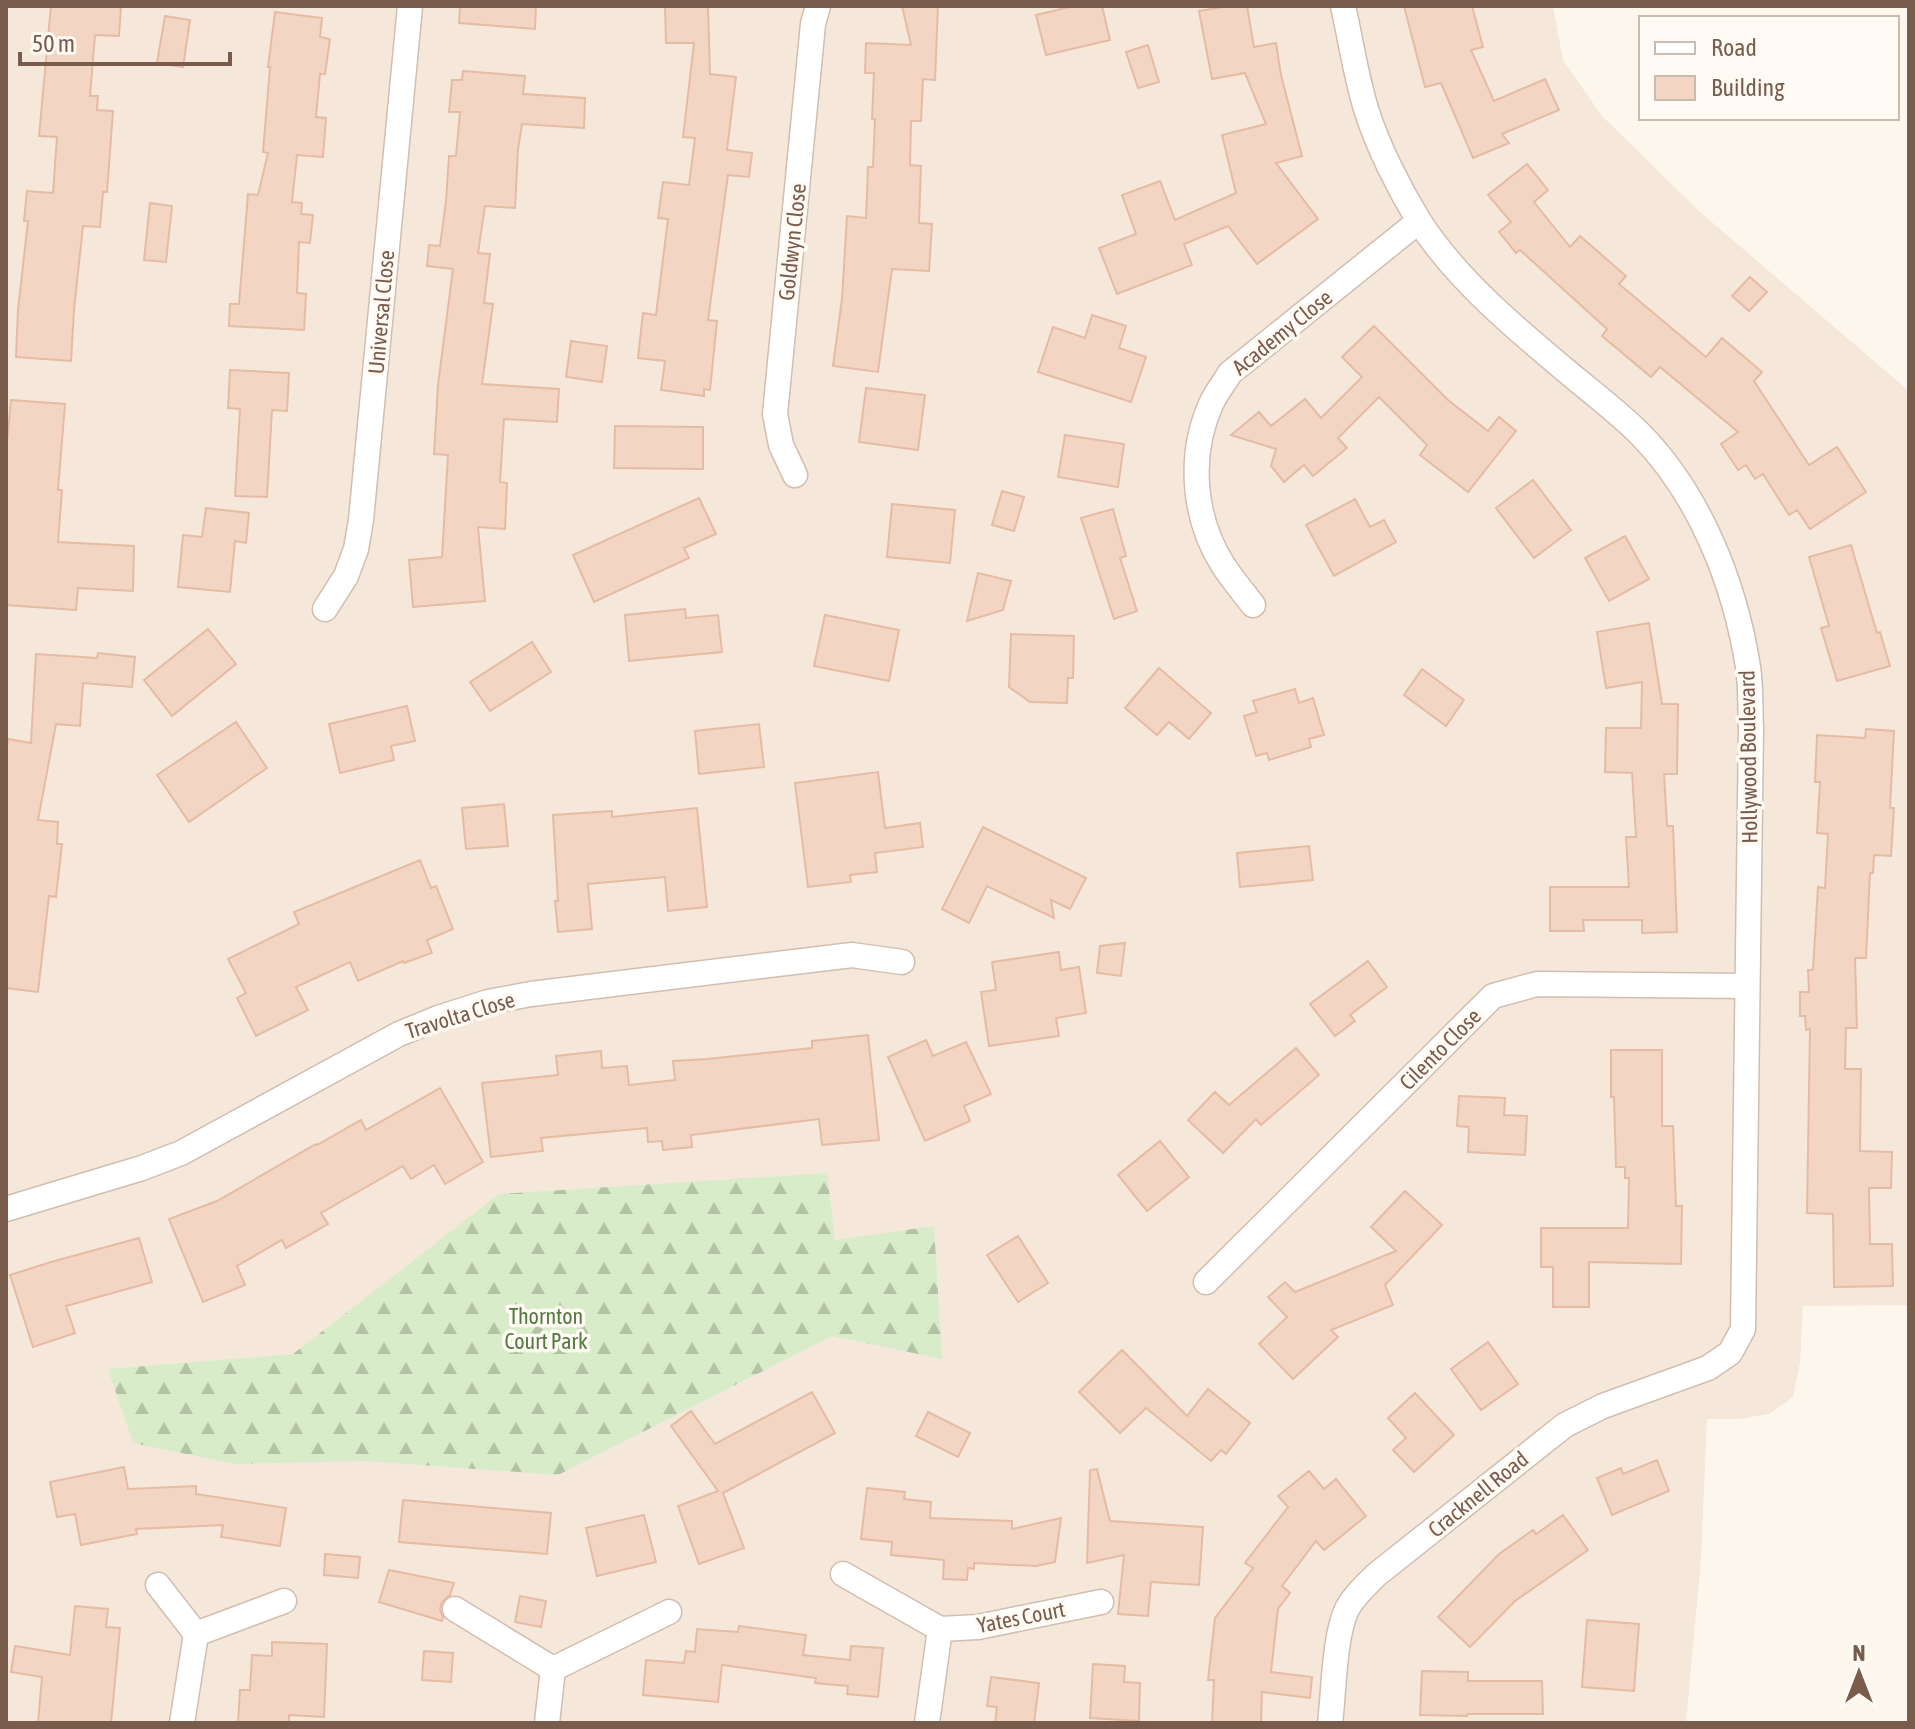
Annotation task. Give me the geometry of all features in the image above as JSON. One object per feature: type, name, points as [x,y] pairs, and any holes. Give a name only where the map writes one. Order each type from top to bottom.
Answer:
[{"type":"street","name":"Universal Close","points":[[325,609],[346,576],[356,549],[361,520],[410,6]]},
{"type":"street","name":"Goldwyn Close","points":[[795,475],[781,445],[775,414],[813,24],[818,6]]},
{"type":"street","name":"Hollywood Boulevard","points":[[1343,6],[1366,111],[1376,138],[1419,221],[1467,282],[1641,435],[1677,477],[1729,584],[1749,671],[1751,713],[1743,1329],[1730,1353]]},
{"type":"street","name":"Academy Close","points":[[1253,605],[1222,564],[1206,529],[1196,488],[1199,438],[1211,403],[1230,373],[1419,221]]},
{"type":"street","name":"Travolta Close","points":[[6,1209],[142,1168],[181,1153],[399,1034],[488,1002],[531,994],[852,955],[902,962]]},
{"type":"street","name":"Cilento Close","points":[[1206,1282],[1493,996],[1537,984],[1747,986]]},
{"type":"street","name":"Cracknell Road","points":[[1330,1723],[1340,1633],[1347,1610],[1376,1575],[1565,1425],[1603,1406],[1708,1368],[1730,1353]]},
{"type":"street","points":[[843,1574],[940,1629],[927,1723]]},
{"type":"street","points":[[158,1585],[196,1634],[182,1723]]},
{"type":"street","points":[[196,1634],[284,1601]]},
{"type":"street","name":"Yates Court","points":[[940,1629],[978,1627],[1101,1602]]},
{"type":"street","points":[[455,1609],[553,1669]]},
{"type":"street","points":[[553,1669],[669,1612]]},
{"type":"street","points":[[547,1723],[553,1669]]},
{"type":"shaded area","points":[[6,6],[1553,6],[1563,60],[1602,116],[1700,212],[1909,391],[1909,1305],[1803,1306],[1800,1363],[1793,1397],[1769,1414],[1739,1419],[1707,1419],[1701,1559],[1686,1723],[6,1723]]},
{"type":"green space","name":"Thornton Court Park","points":[[827,1173],[835,1240],[934,1226],[942,1359],[832,1336],[558,1475],[366,1461],[235,1464],[133,1443],[108,1369],[293,1354],[499,1194]]},
{"type":"building","points":[[51,6],[121,6],[119,36],[95,35],[90,96],[98,96],[97,110],[113,111],[107,192],[103,192],[100,227],[83,226],[71,361],[16,357],[28,221],[24,221],[27,191],[53,193],[57,137],[39,136]]},
{"type":"building","points":[[460,6],[536,6],[535,29],[459,23]]},
{"type":"building","points":[[665,6],[708,6],[710,74],[736,77],[727,150],[752,153],[749,177],[728,175],[708,320],[717,321],[710,390],[704,389],[704,396],[661,390],[665,361],[638,358],[643,313],[656,315],[668,219],[658,218],[663,182],[689,185],[695,138],[683,137],[694,43],[666,43]]},
{"type":"building","points":[[902,6],[938,6],[935,80],[923,79],[921,121],[911,121],[910,165],[921,166],[919,223],[932,224],[929,271],[892,269],[878,372],[833,366],[842,299],[847,216],[866,218],[868,167],[873,167],[874,73],[865,73],[866,43],[911,45]]},
{"type":"building","points":[[1074,6],[1102,6],[1110,40],[1046,55],[1036,15]]},
{"type":"building","points":[[1247,6],[1254,47],[1276,43],[1302,156],[1276,163],[1318,219],[1257,264],[1228,226],[1184,244],[1192,265],[1117,294],[1099,248],[1136,234],[1122,195],[1160,181],[1175,220],[1236,193],[1222,135],[1266,124],[1245,73],[1212,79],[1199,11]]},
{"type":"building","points":[[1404,6],[1472,6],[1483,47],[1471,50],[1494,101],[1545,79],[1559,110],[1502,134],[1509,143],[1473,158],[1441,83],[1425,87]]},
{"type":"building","points":[[275,12],[322,18],[320,37],[330,39],[325,74],[320,74],[316,117],[326,118],[323,157],[297,155],[292,202],[302,203],[301,214],[313,215],[310,243],[299,242],[297,293],[306,294],[304,330],[229,326],[230,304],[239,304],[248,194],[258,195],[268,153],[263,152]]},
{"type":"building","points":[[165,16],[190,20],[183,67],[157,63]]},
{"type":"building","points":[[1148,45],[1159,82],[1138,88],[1126,52]]},
{"type":"building","points":[[463,71],[525,76],[523,94],[585,98],[584,128],[522,124],[515,208],[485,206],[478,253],[490,254],[484,303],[493,304],[482,384],[559,389],[557,422],[504,419],[500,482],[507,483],[505,529],[478,527],[485,601],[413,607],[409,560],[442,557],[448,455],[434,454],[438,385],[453,269],[427,266],[429,245],[440,246],[449,156],[456,156],[460,112],[449,112],[452,80],[462,80]]},
{"type":"building","points":[[1527,164],[1548,190],[1534,202],[1570,247],[1580,236],[1626,276],[1619,284],[1706,357],[1722,338],[1762,372],[1754,381],[1809,465],[1837,447],[1866,492],[1810,529],[1797,510],[1789,515],[1763,474],[1755,479],[1746,465],[1738,470],[1721,444],[1738,432],[1660,367],[1651,377],[1602,336],[1607,329],[1520,250],[1516,253],[1499,232],[1511,222],[1488,195]]},
{"type":"building","points":[[150,203],[172,206],[166,262],[144,260]]},
{"type":"building","points":[[1750,277],[1767,292],[1749,311],[1732,296]]},
{"type":"building","points":[[1092,315],[1126,326],[1119,348],[1146,357],[1131,402],[1038,372],[1053,327],[1085,338]]},
{"type":"building","points":[[1374,326],[1448,400],[1488,431],[1499,417],[1516,431],[1468,492],[1420,455],[1427,445],[1379,397],[1338,438],[1347,448],[1313,476],[1304,465],[1284,482],[1271,466],[1276,449],[1231,435],[1259,412],[1271,426],[1305,399],[1321,418],[1362,377],[1342,357]]},
{"type":"building","points":[[571,341],[607,346],[602,382],[566,377]]},
{"type":"building","points":[[230,370],[289,373],[287,411],[272,410],[267,497],[235,496],[240,409],[228,408]]},
{"type":"building","points":[[866,388],[925,395],[918,450],[859,442]]},
{"type":"building","points":[[11,400],[65,404],[58,490],[62,490],[58,542],[134,546],[133,591],[78,588],[76,610],[6,605],[6,454]]},
{"type":"building","points":[[615,426],[703,427],[703,469],[614,468]]},
{"type":"building","points":[[1065,435],[1124,444],[1118,487],[1058,477]]},
{"type":"building","points":[[1533,480],[1571,530],[1534,558],[1496,508]]},
{"type":"building","points":[[1002,491],[1024,497],[1014,531],[992,525]]},
{"type":"building","points":[[699,498],[716,534],[684,548],[689,558],[594,602],[573,555]]},
{"type":"building","points":[[1355,499],[1370,527],[1384,520],[1396,542],[1334,576],[1306,525]]},
{"type":"building","points":[[892,504],[955,510],[950,563],[887,557]]},
{"type":"building","points":[[206,508],[249,513],[246,543],[235,541],[230,592],[178,587],[183,535],[202,537]]},
{"type":"building","points":[[1113,509],[1126,556],[1120,558],[1137,611],[1114,619],[1081,518]]},
{"type":"building","points":[[1625,536],[1649,579],[1609,601],[1585,558]]},
{"type":"building","points":[[1851,545],[1890,666],[1837,681],[1821,628],[1829,626],[1809,557]]},
{"type":"building","points":[[978,573],[1011,581],[1003,610],[967,621]]},
{"type":"building","points":[[685,609],[686,618],[718,615],[722,652],[629,661],[625,615]]},
{"type":"building","points":[[825,615],[899,630],[889,681],[814,666]]},
{"type":"building","points":[[1649,623],[1662,704],[1678,704],[1677,774],[1664,774],[1667,826],[1673,826],[1677,932],[1642,933],[1642,920],[1583,920],[1584,931],[1550,931],[1550,887],[1629,887],[1626,837],[1636,837],[1632,773],[1605,772],[1606,728],[1641,728],[1642,682],[1606,688],[1597,632]]},
{"type":"building","points":[[208,629],[236,664],[172,716],[144,680]]},
{"type":"building","points":[[1011,634],[1074,636],[1073,678],[1068,678],[1067,703],[1030,702],[1009,687]]},
{"type":"building","points":[[532,642],[551,672],[490,711],[470,682]]},
{"type":"building","points":[[98,653],[135,657],[132,687],[83,683],[80,726],[56,724],[38,820],[58,822],[57,844],[62,844],[56,897],[49,896],[38,992],[6,988],[8,739],[31,743],[36,654],[97,658]]},
{"type":"building","points":[[1159,668],[1211,713],[1189,739],[1169,722],[1157,735],[1125,708]]},
{"type":"building","points":[[1422,669],[1464,700],[1446,726],[1404,695]]},
{"type":"building","points":[[1295,689],[1299,703],[1313,698],[1324,735],[1309,739],[1311,747],[1269,760],[1267,753],[1256,756],[1244,716],[1257,712],[1253,701]]},
{"type":"building","points":[[407,706],[415,741],[391,746],[394,760],[340,773],[329,724]]},
{"type":"building","points":[[236,722],[267,768],[189,822],[157,775]]},
{"type":"building","points":[[759,724],[764,767],[699,774],[695,731]]},
{"type":"building","points":[[1866,729],[1894,731],[1890,808],[1894,808],[1891,856],[1874,855],[1873,873],[1870,873],[1866,958],[1855,958],[1857,1028],[1846,1028],[1845,1069],[1861,1069],[1860,1151],[1892,1152],[1891,1188],[1869,1188],[1870,1244],[1892,1244],[1893,1286],[1834,1287],[1833,1214],[1807,1213],[1810,1029],[1806,1030],[1805,1016],[1800,1016],[1800,992],[1809,992],[1808,970],[1813,970],[1818,887],[1825,888],[1828,834],[1817,833],[1820,782],[1815,782],[1817,735],[1865,738]]},
{"type":"building","points":[[878,772],[885,828],[920,823],[923,847],[875,853],[877,872],[850,875],[851,882],[808,887],[795,783]]},
{"type":"building","points":[[504,804],[508,846],[466,849],[462,808]]},
{"type":"building","points":[[697,808],[707,907],[668,911],[665,877],[588,884],[592,929],[558,932],[553,815],[612,811],[612,817]]},
{"type":"building","points":[[983,827],[1086,878],[1070,909],[1051,900],[1054,918],[987,886],[969,923],[942,909]]},
{"type":"building","points":[[1309,846],[1313,880],[1240,887],[1237,853]]},
{"type":"building","points":[[420,860],[431,888],[436,886],[453,929],[427,940],[432,953],[403,961],[358,981],[350,962],[296,987],[308,1010],[256,1036],[237,998],[246,993],[228,959],[299,924],[294,912]]},
{"type":"building","points":[[1125,943],[1121,976],[1097,973],[1100,946]]},
{"type":"building","points":[[1059,952],[1061,970],[1079,967],[1086,1013],[1056,1018],[1059,1036],[989,1046],[981,992],[996,990],[992,962]]},
{"type":"building","points":[[1368,961],[1387,987],[1350,1015],[1355,1021],[1335,1036],[1310,1004]]},
{"type":"building","points":[[868,1035],[879,1140],[822,1145],[819,1119],[691,1135],[692,1147],[663,1150],[662,1141],[648,1142],[647,1128],[541,1138],[543,1151],[491,1157],[482,1083],[558,1075],[556,1056],[601,1051],[602,1068],[627,1066],[629,1085],[675,1080],[673,1061],[812,1048],[812,1041]]},
{"type":"building","points":[[926,1040],[933,1056],[966,1042],[991,1094],[964,1106],[970,1121],[925,1141],[888,1057]]},
{"type":"building","points":[[1296,1048],[1319,1075],[1261,1125],[1256,1119],[1223,1153],[1188,1120],[1215,1092],[1229,1105]]},
{"type":"building","points":[[1611,1050],[1662,1050],[1662,1126],[1673,1126],[1676,1206],[1682,1206],[1681,1264],[1589,1262],[1589,1307],[1553,1307],[1553,1267],[1541,1267],[1541,1228],[1628,1228],[1629,1178],[1625,1178],[1625,1167],[1616,1167]]},
{"type":"building","points":[[440,1088],[483,1162],[445,1184],[434,1165],[411,1179],[403,1166],[321,1213],[328,1224],[286,1248],[282,1240],[237,1266],[245,1285],[203,1302],[169,1219],[217,1201],[361,1120],[366,1130]]},
{"type":"building","points":[[1459,1096],[1505,1098],[1504,1115],[1527,1116],[1525,1155],[1468,1152],[1469,1127],[1457,1126]]},
{"type":"building","points":[[1160,1141],[1189,1177],[1147,1211],[1118,1175]]},
{"type":"building","points":[[1405,1191],[1442,1225],[1385,1285],[1393,1305],[1331,1330],[1338,1337],[1293,1379],[1259,1344],[1287,1317],[1268,1297],[1285,1282],[1295,1292],[1396,1251],[1371,1227]]},
{"type":"building","points":[[1018,1236],[1048,1283],[1018,1302],[987,1255]]},
{"type":"building","points":[[139,1238],[152,1282],[66,1306],[75,1333],[33,1347],[10,1275]]},
{"type":"building","points":[[1488,1342],[1518,1384],[1481,1410],[1451,1369]]},
{"type":"building","points":[[1122,1350],[1187,1416],[1208,1389],[1250,1423],[1226,1454],[1221,1450],[1211,1461],[1146,1408],[1120,1433],[1079,1392]]},
{"type":"building","points":[[812,1392],[835,1433],[723,1493],[744,1548],[699,1564],[678,1506],[718,1491],[671,1426],[691,1411],[715,1444]]},
{"type":"building","points":[[1415,1393],[1454,1435],[1414,1472],[1393,1450],[1406,1438],[1388,1418]]},
{"type":"building","points":[[928,1412],[970,1433],[958,1457],[916,1436]]},
{"type":"building","points":[[1657,1460],[1669,1491],[1612,1515],[1597,1478],[1621,1468],[1623,1474]]},
{"type":"building","points":[[124,1467],[128,1489],[196,1486],[196,1494],[286,1508],[280,1546],[221,1537],[223,1525],[136,1529],[137,1534],[81,1545],[75,1514],[57,1517],[50,1482]]},
{"type":"building","points":[[1097,1469],[1110,1521],[1203,1527],[1199,1585],[1151,1582],[1148,1616],[1118,1614],[1124,1555],[1087,1563],[1090,1470]]},
{"type":"building","points":[[1309,1471],[1324,1489],[1336,1479],[1366,1516],[1324,1550],[1316,1541],[1282,1586],[1290,1593],[1278,1609],[1271,1672],[1312,1677],[1310,1698],[1262,1692],[1261,1723],[1212,1723],[1214,1680],[1208,1680],[1215,1618],[1253,1568],[1245,1563],[1288,1507],[1278,1496]]},
{"type":"building","points":[[867,1488],[905,1492],[904,1499],[931,1502],[930,1518],[1012,1521],[1012,1529],[1061,1518],[1055,1562],[1036,1566],[974,1563],[974,1569],[968,1568],[967,1580],[943,1579],[944,1560],[891,1555],[892,1542],[861,1539]]},
{"type":"building","points":[[403,1500],[551,1513],[547,1554],[399,1542]]},
{"type":"building","points":[[644,1515],[656,1562],[597,1576],[586,1528]]},
{"type":"building","points":[[1563,1515],[1588,1550],[1515,1601],[1470,1647],[1438,1617],[1499,1554],[1533,1530],[1536,1534]]},
{"type":"building","points":[[325,1554],[360,1557],[358,1578],[324,1575]]},
{"type":"building","points":[[389,1570],[454,1583],[450,1595],[442,1602],[442,1621],[379,1602]]},
{"type":"building","points":[[520,1596],[546,1601],[541,1627],[515,1622]]},
{"type":"building","points":[[75,1606],[108,1609],[106,1627],[120,1628],[111,1723],[38,1723],[42,1677],[11,1672],[15,1646],[70,1655]]},
{"type":"building","points":[[1587,1620],[1639,1624],[1634,1691],[1582,1687]]},
{"type":"building","points":[[739,1626],[806,1635],[803,1655],[850,1660],[851,1646],[883,1648],[878,1697],[847,1694],[848,1686],[815,1683],[816,1678],[722,1665],[718,1702],[643,1695],[646,1660],[684,1663],[686,1651],[695,1652],[697,1629],[738,1632]]},
{"type":"building","points":[[272,1642],[327,1644],[324,1717],[289,1715],[289,1723],[238,1723],[240,1690],[250,1690],[252,1655],[272,1656]]},
{"type":"building","points":[[424,1651],[453,1653],[451,1682],[422,1680]]},
{"type":"building","points":[[1093,1664],[1125,1666],[1124,1682],[1140,1683],[1139,1721],[1090,1718]]},
{"type":"building","points":[[1422,1671],[1468,1672],[1468,1681],[1542,1681],[1543,1714],[1420,1715]]},
{"type":"building","points":[[991,1677],[1039,1683],[1034,1723],[995,1723],[997,1707],[987,1706]]}]
